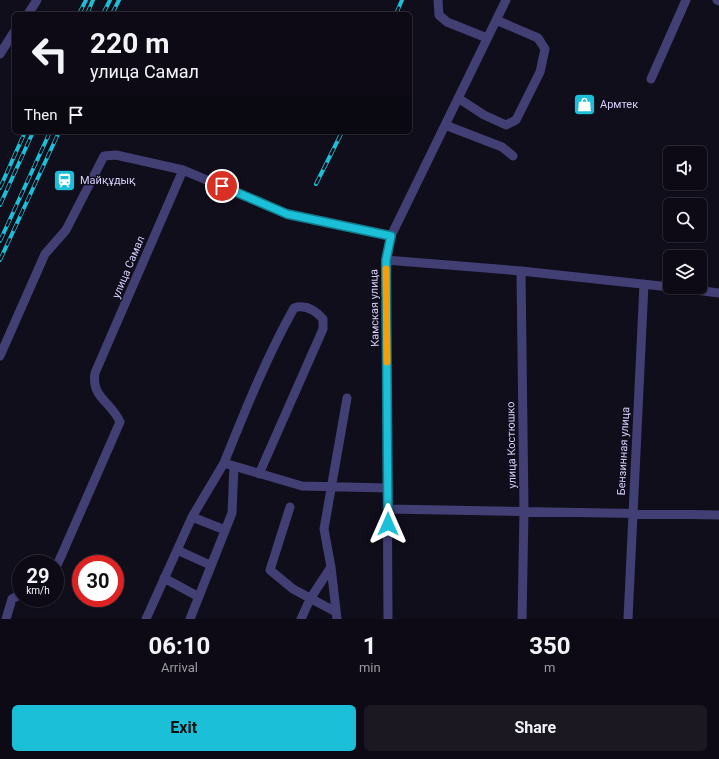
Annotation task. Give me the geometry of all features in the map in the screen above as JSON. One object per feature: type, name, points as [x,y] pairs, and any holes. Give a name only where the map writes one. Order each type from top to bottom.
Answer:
[{"type":"street","points":[[29,12],[37,0]]},
{"type":"street","points":[[438,0],[439,15],[447,22],[487,38]]},
{"type":"street","name":"Камская улица","points":[[388,619],[386,260],[391,236],[506,0]]},
{"type":"street","points":[[651,79],[686,0]]},
{"type":"street","points":[[458,98],[484,115],[506,125],[516,120],[540,72],[545,49],[538,38],[496,20]]},
{"type":"street","points":[[0,54],[12,35]]},
{"type":"street","points":[[445,125],[502,146],[513,156]]},
{"type":"street","points":[[0,356],[45,254],[66,230],[104,156],[116,155],[184,170],[287,214],[391,236]]},
{"type":"street","name":"улица Самал","points":[[62,555],[120,422],[115,411],[99,395],[93,384],[95,373],[184,170]]},
{"type":"street","points":[[386,260],[521,271],[663,286]]},
{"type":"street","name":"улица Костюшко","points":[[521,271],[524,511],[522,619]]},
{"type":"street","name":"Бензинная улица","points":[[628,619],[644,284]]},
{"type":"street","points":[[707,292],[719,293]]},
{"type":"street","points":[[146,619],[192,517],[224,463],[281,331],[294,308],[300,306],[316,310],[323,319],[323,329],[259,474]]},
{"type":"street","points":[[336,616],[331,567],[324,529],[347,398]]},
{"type":"street","points":[[224,463],[302,486],[388,488]]},
{"type":"street","points":[[190,619],[210,565],[232,513],[234,466]]},
{"type":"street","points":[[290,507],[270,570],[279,579],[336,616]]},
{"type":"street","points":[[388,509],[719,514]]},
{"type":"street","points":[[192,517],[224,530]]},
{"type":"street","points":[[177,550],[210,565]]},
{"type":"street","points":[[301,619],[310,599],[331,567]]},
{"type":"street","points":[[164,578],[199,597]]},
{"type":"street","points":[[6,619],[12,599]]},
{"type":"railway","points":[[80,12],[86,0]]},
{"type":"railway","points":[[88,12],[93,0]]},
{"type":"railway","points":[[104,12],[110,0]]},
{"type":"railway","points":[[113,12],[119,0]]},
{"type":"railway","points":[[397,12],[402,0]]},
{"type":"railway","points":[[0,188],[24,134]]},
{"type":"railway","points":[[0,205],[32,134]]},
{"type":"railway","points":[[0,241],[49,134]]},
{"type":"railway","points":[[0,260],[58,134]]},
{"type":"railway","points":[[316,184],[341,134]]},
{"type":"slow traffic","points":[[386,269],[387,362]]},
{"type":"place","name":"Армтек","points":[[585,104]]},
{"type":"place","name":"Майқұдық","points":[[64,180]]},
{"type":"route","points":[[222,186],[287,214],[391,236],[386,260],[388,524]]}]
